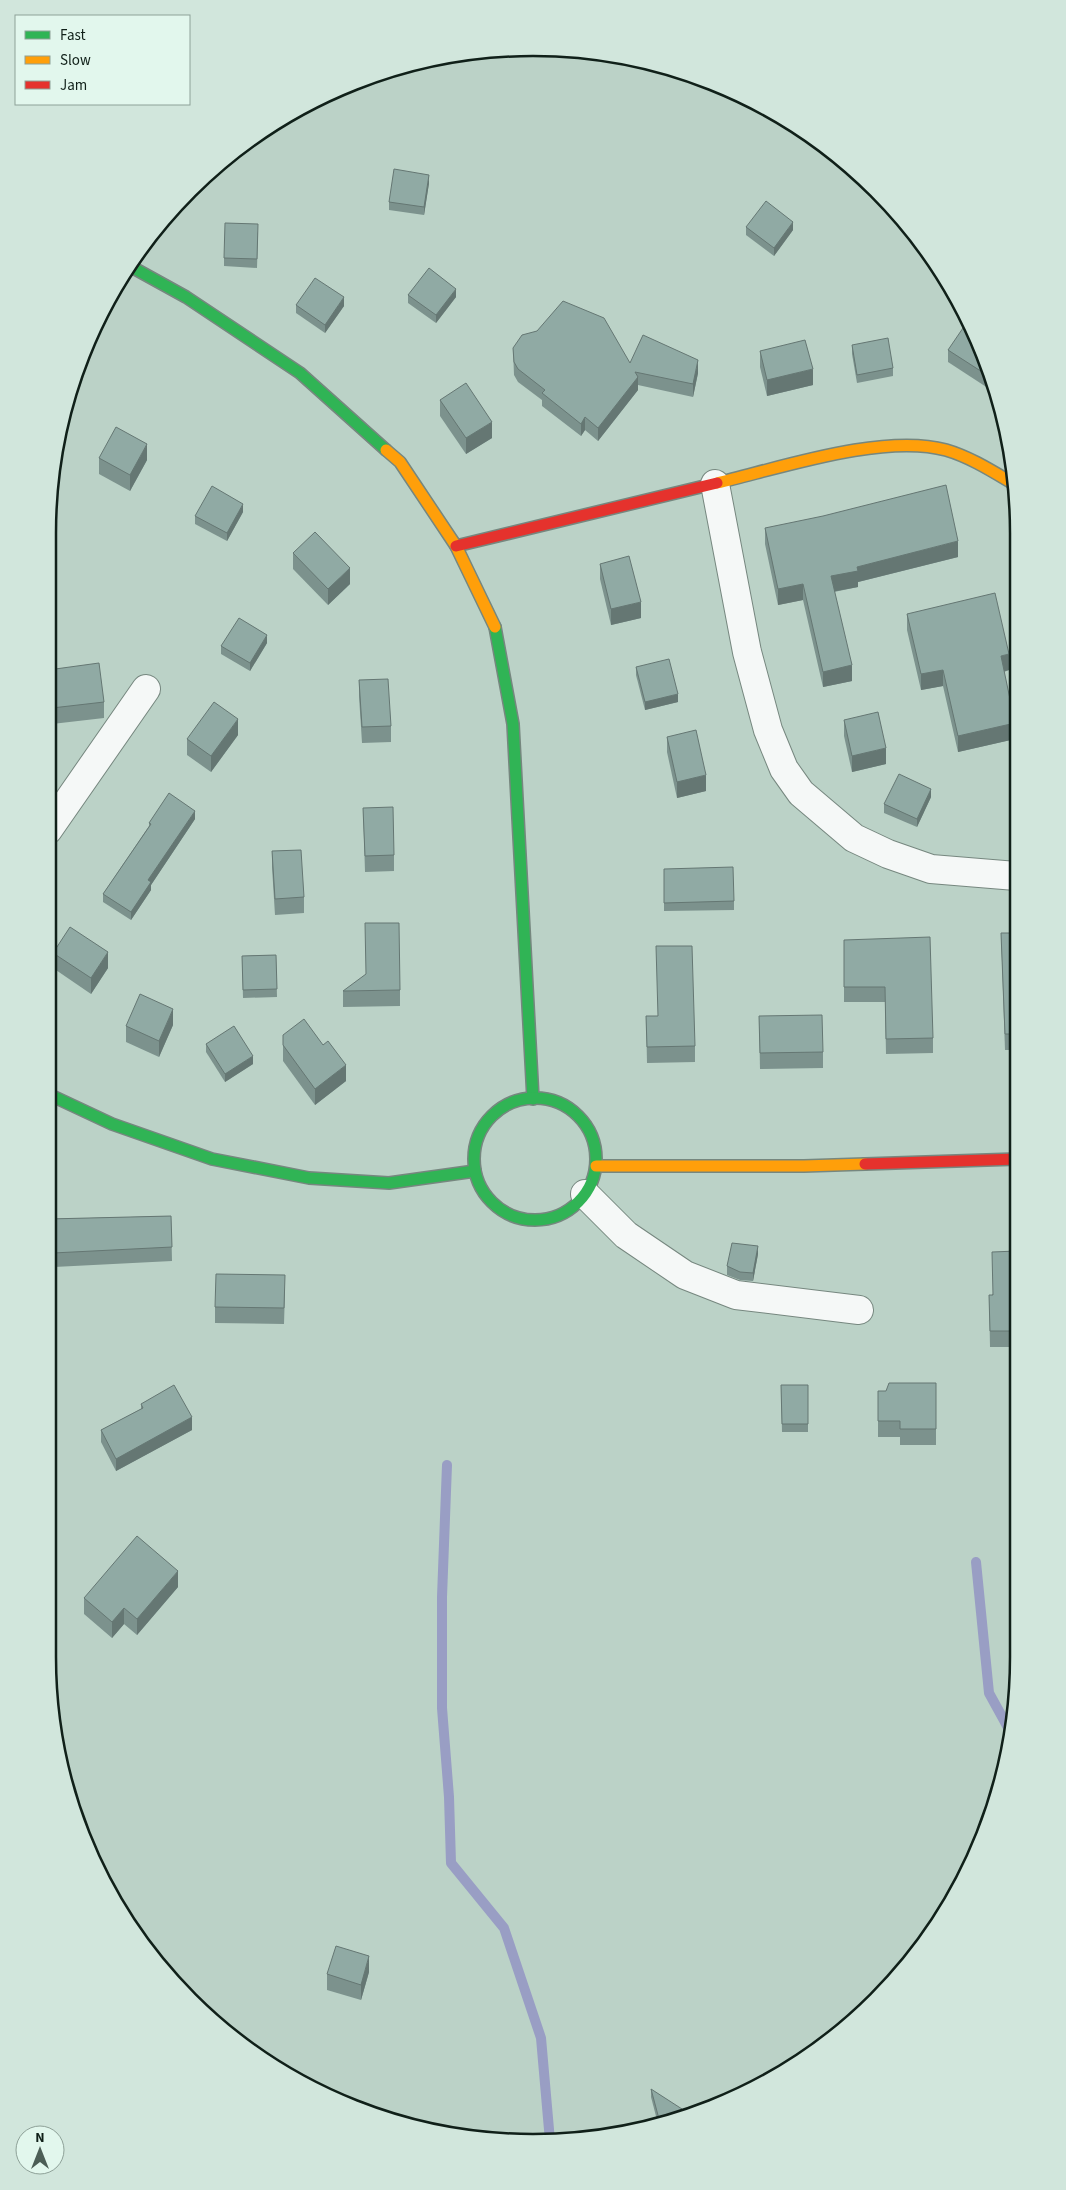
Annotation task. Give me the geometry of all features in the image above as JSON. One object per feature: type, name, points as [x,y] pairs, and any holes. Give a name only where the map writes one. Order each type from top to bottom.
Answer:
[{"type":"street","points":[[136,270],[186,297],[300,373],[400,462],[456,546],[497,631],[513,724],[533,1098]]},
{"type":"street","points":[[456,546],[856,450],[897,446],[944,450],[980,464],[1007,480]]},
{"type":"street","points":[[715,484],[747,652],[768,730],[784,769],[801,793],[854,838],[888,854],[931,869],[1010,876]]},
{"type":"street","points":[[56,818],[146,689]]},
{"type":"street","points":[[56,1098],[112,1124],[212,1159],[309,1178],[389,1183],[475,1171]]},
{"type":"street","points":[[533,1098],[547,1099],[566,1106],[581,1119],[592,1136],[596,1166],[594,1176],[585,1194],[570,1209],[552,1218],[532,1220],[512,1216],[495,1205],[482,1190],[475,1171],[474,1151],[478,1138],[491,1116],[508,1104],[533,1098]]},
{"type":"street","points":[[596,1166],[804,1166],[1010,1159]]},
{"type":"street","points":[[585,1194],[626,1235],[685,1275],[736,1295],[859,1310]]},
{"type":"building","points":[[394,169],[429,175],[424,207],[389,202]]},
{"type":"building","points":[[766,201],[793,222],[774,248],[746,227]]},
{"type":"building","points":[[225,223],[258,224],[257,259],[224,258]]},
{"type":"building","points":[[429,268],[456,289],[436,315],[408,295]]},
{"type":"building","points":[[315,278],[344,297],[325,325],[296,305]]},
{"type":"building","points":[[563,301],[604,318],[630,363],[643,335],[698,360],[693,384],[635,372],[638,377],[598,428],[585,417],[581,424],[542,393],[545,390],[518,369],[514,362],[513,348],[522,335],[537,331]]},
{"type":"building","points":[[964,328],[981,371],[948,350]]},
{"type":"building","points":[[888,338],[893,368],[857,375],[852,345]]},
{"type":"building","points":[[805,340],[813,369],[767,380],[760,351]]},
{"type":"building","points":[[466,383],[492,422],[466,438],[440,400]]},
{"type":"building","points":[[116,427],[147,444],[130,475],[99,458]]},
{"type":"building","points":[[946,485],[958,541],[857,567],[858,571],[831,576],[852,665],[823,672],[803,584],[778,589],[765,528],[823,516]]},
{"type":"building","points":[[212,486],[243,504],[227,533],[195,516]]},
{"type":"building","points":[[315,532],[350,568],[328,589],[293,553]]},
{"type":"building","points":[[629,556],[641,602],[611,609],[600,564]]},
{"type":"building","points":[[995,593],[1009,654],[1001,656],[1010,699],[1010,724],[958,736],[943,670],[921,674],[907,614]]},
{"type":"building","points":[[239,618],[267,635],[250,663],[221,646]]},
{"type":"building","points":[[669,659],[678,694],[645,702],[636,667]]},
{"type":"building","points":[[99,663],[104,702],[56,708],[56,669]]},
{"type":"building","points":[[388,679],[391,726],[362,727],[359,680]]},
{"type":"building","points":[[214,702],[238,719],[211,756],[187,739]]},
{"type":"building","points":[[878,712],[886,748],[852,756],[844,720]]},
{"type":"building","points":[[696,730],[706,775],[677,782],[667,737]]},
{"type":"building","points":[[899,774],[931,789],[917,819],[884,804]]},
{"type":"building","points":[[169,793],[195,811],[148,880],[151,882],[131,912],[103,894],[151,824],[149,823]]},
{"type":"building","points":[[393,807],[394,855],[365,856],[363,808]]},
{"type":"building","points":[[301,850],[304,897],[275,899],[272,851]]},
{"type":"building","points":[[733,867],[734,901],[664,903],[664,869]]},
{"type":"building","points":[[365,923],[399,923],[400,990],[343,991],[366,974]]},
{"type":"building","points":[[70,927],[108,952],[91,978],[56,955],[56,948]]},
{"type":"building","points":[[1001,933],[1010,933],[1010,1034],[1005,1034]]},
{"type":"building","points":[[930,937],[933,1038],[886,1039],[885,987],[844,987],[844,940]]},
{"type":"building","points":[[656,946],[692,946],[695,1046],[647,1047],[646,1016],[658,1016]]},
{"type":"building","points":[[276,955],[277,989],[243,990],[242,956]]},
{"type":"building","points":[[140,994],[173,1009],[159,1041],[126,1026]]},
{"type":"building","points":[[822,1015],[823,1052],[760,1053],[759,1016]]},
{"type":"building","points":[[304,1019],[323,1045],[328,1041],[346,1065],[315,1089],[283,1045],[283,1035]]},
{"type":"building","points":[[234,1026],[253,1056],[225,1074],[206,1044]]},
{"type":"building","points":[[171,1216],[172,1247],[56,1253],[56,1219]]},
{"type":"building","points":[[732,1243],[758,1246],[753,1273],[740,1272],[727,1266]]},
{"type":"building","points":[[1010,1251],[1010,1331],[990,1331],[989,1295],[993,1295],[992,1252]]},
{"type":"building","points":[[216,1274],[285,1275],[284,1308],[215,1307]]},
{"type":"building","points":[[889,1383],[936,1383],[936,1429],[900,1429],[900,1421],[878,1421],[878,1391],[886,1391]]},
{"type":"building","points":[[174,1385],[192,1417],[116,1459],[101,1430],[143,1408],[141,1404]]},
{"type":"building","points":[[781,1385],[808,1385],[808,1424],[782,1424]]},
{"type":"building","points":[[137,1536],[178,1571],[137,1619],[124,1608],[112,1622],[84,1598]]},
{"type":"building","points":[[336,1946],[369,1956],[361,1985],[327,1974]]},
{"type":"building","points":[[651,2089],[682,2109],[659,2117]]},
{"type":"waterway","points":[[447,1465],[442,1597],[442,1708],[449,1797],[451,1863],[504,1928],[541,2038],[549,2133]]},
{"type":"waterway","points":[[976,1562],[989,1693],[1005,1723]]},
{"type":"traffic: fast","points":[[136,269],[186,297],[300,373],[386,450]]},
{"type":"traffic: fast","points":[[495,627],[513,724],[533,1099]]},
{"type":"traffic: fast","points":[[56,1098],[112,1124],[212,1159],[309,1178],[389,1183],[475,1171]]},
{"type":"traffic: fast","points":[[535,1098],[547,1099],[558,1103],[578,1116],[591,1136],[595,1147],[596,1159],[595,1171],[591,1182],[578,1202],[558,1215],[547,1219],[535,1220],[523,1219],[512,1215],[492,1202],[479,1182],[475,1171],[474,1159],[475,1147],[479,1136],[492,1116],[512,1103],[523,1099],[535,1098]]},
{"type":"traffic: slow","points":[[717,483],[831,454],[892,446],[921,446],[946,450],[964,456],[1007,480]]},
{"type":"traffic: slow","points":[[386,450],[400,462],[456,546],[495,627]]},
{"type":"traffic: slow","points":[[596,1166],[804,1166],[865,1164]]},
{"type":"traffic: jam","points":[[456,546],[717,483]]},
{"type":"traffic: jam","points":[[865,1164],[1010,1159]]}]
